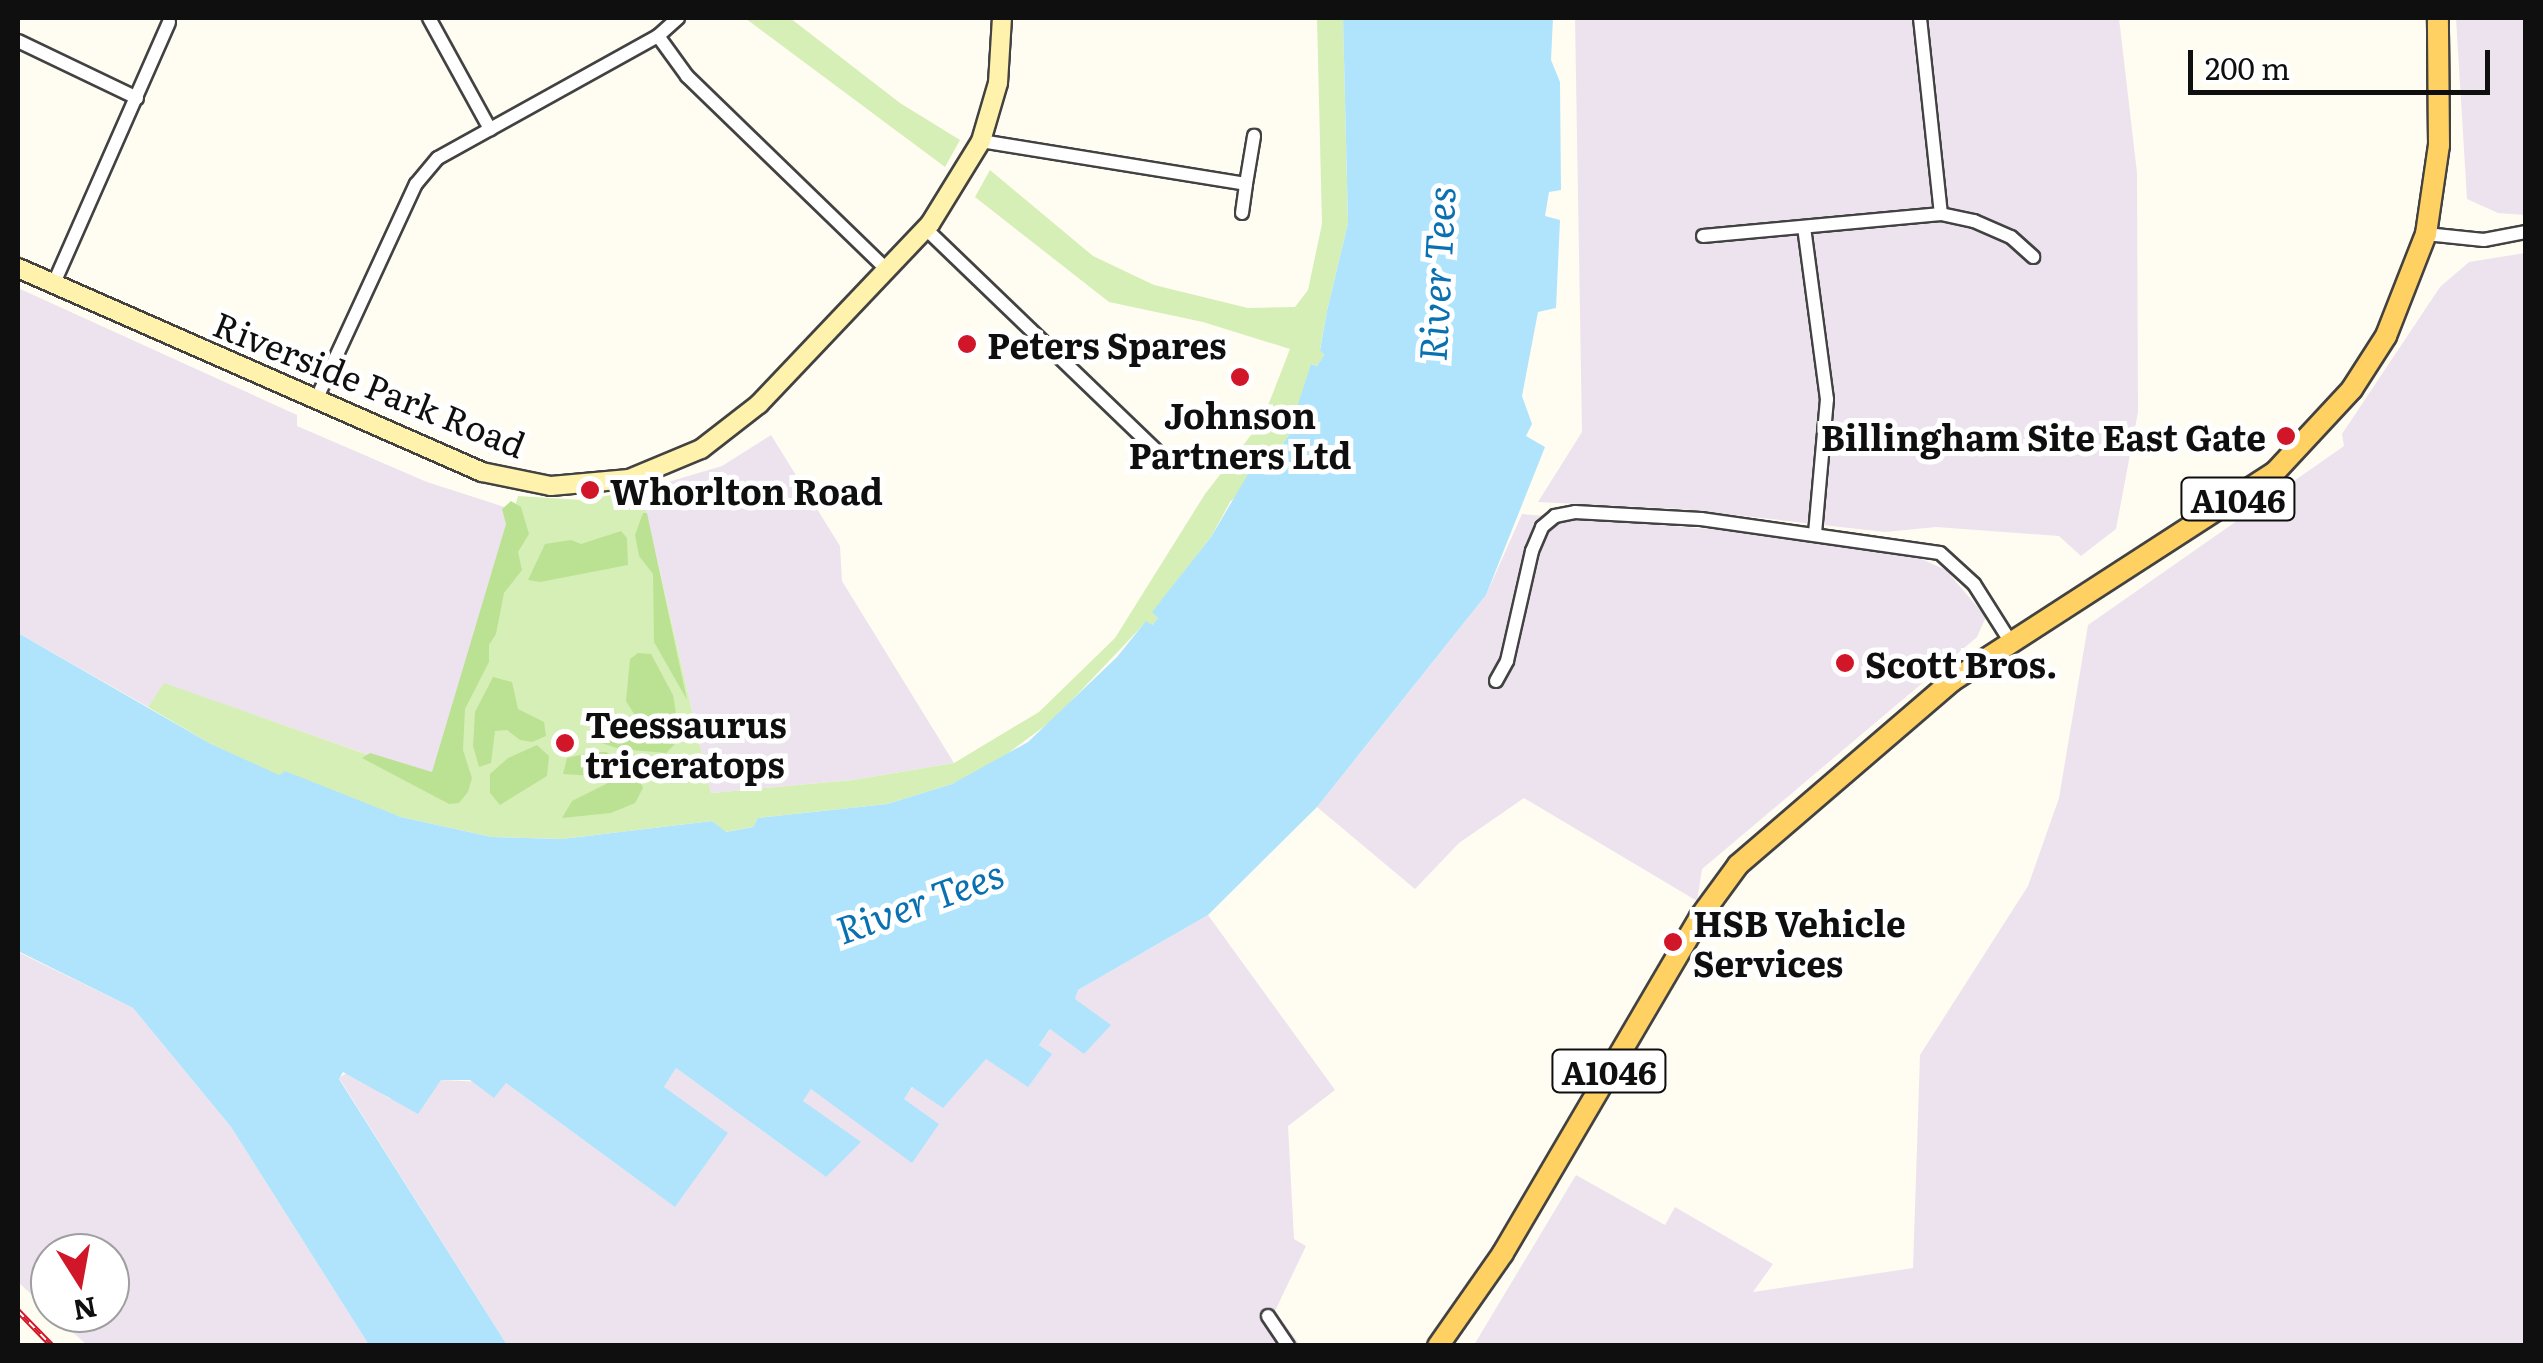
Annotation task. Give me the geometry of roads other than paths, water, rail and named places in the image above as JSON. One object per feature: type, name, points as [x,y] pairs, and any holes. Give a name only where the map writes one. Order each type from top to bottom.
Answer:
[{"type":"main road","name":"A1046","points":[[1438,1346],[1503,1253],[1722,883],[1952,681],[2240,497],[2287,461],[2329,418],[2386,336],[2426,234],[2440,145],[2438,18]]},
{"type":"street","points":[[428,18],[490,129]]},
{"type":"street","points":[[316,400],[416,184],[438,158],[658,36],[678,18]]},
{"type":"street","name":"Riverside Park Road","points":[[18,268],[482,472],[551,486],[629,479],[701,450],[759,404],[926,229],[981,141],[998,83],[1002,18]]},
{"type":"street","points":[[1920,18],[1941,214]]},
{"type":"street","points":[[54,283],[169,22]]},
{"type":"street","points":[[658,36],[694,84],[888,270]]},
{"type":"street","points":[[18,41],[138,98]]},
{"type":"street","points":[[1242,214],[1254,136]]},
{"type":"street","points":[[981,141],[1246,184]]},
{"type":"street","points":[[1703,236],[1941,214],[1974,221],[2011,237],[2033,258]]},
{"type":"street","points":[[1804,226],[1827,399],[1814,532]]},
{"type":"street","points":[[926,229],[1158,452]]},
{"type":"street","points":[[2426,234],[2484,240],[2526,232]]},
{"type":"street","points":[[1496,681],[1507,662],[1532,551],[1542,527],[1555,516],[1575,512],[1701,519],[1814,532],[1940,553],[1974,584],[2010,641]]},
{"type":"street","points":[[1268,1316],[1288,1346]]},
{"type":"water","name":"River Tees","points":[[1343,18],[1553,18],[1551,60],[1560,82],[1561,190],[1549,192],[1545,216],[1560,220],[1556,308],[1538,312],[1522,396],[1532,424],[1526,436],[1545,447],[1486,595],[1317,807],[1208,915],[1078,990],[1075,999],[1111,1025],[1084,1054],[1050,1029],[1039,1045],[1052,1054],[1028,1087],[986,1059],[943,1108],[912,1087],[904,1099],[939,1124],[912,1163],[811,1089],[803,1101],[861,1142],[826,1177],[676,1068],[664,1087],[728,1133],[675,1207],[506,1083],[494,1098],[470,1080],[441,1080],[418,1114],[343,1072],[339,1079],[507,1345],[369,1345],[231,1127],[133,1008],[18,951],[18,633],[211,744],[279,775],[285,771],[401,817],[492,837],[562,839],[712,821],[726,832],[753,827],[758,818],[887,804],[952,784],[1028,742],[1117,657],[1146,621],[1152,625],[1158,618],[1152,612],[1211,537],[1254,464],[1265,466],[1276,456],[1301,414],[1297,407],[1311,364],[1317,366],[1324,355],[1320,350],[1327,311],[1348,223]]},
{"type":"railway","points":[[18,1311],[52,1346]]},
{"type":"place","name":"Peters Spares","points":[[967,344]]},
{"type":"place","name":"Johnson Partners Ltd","points":[[1240,377]]},
{"type":"place","name":"Billingham Site East Gate","points":[[2286,436]]},
{"type":"place","name":"Whorlton Road","points":[[590,490]]},
{"type":"place","name":"Scott Bros.","points":[[1845,663]]},
{"type":"place","name":"Teessaurus triceratops","points":[[565,743]]},
{"type":"place","name":"HSB Vehicle Services","points":[[1673,942]]}]
